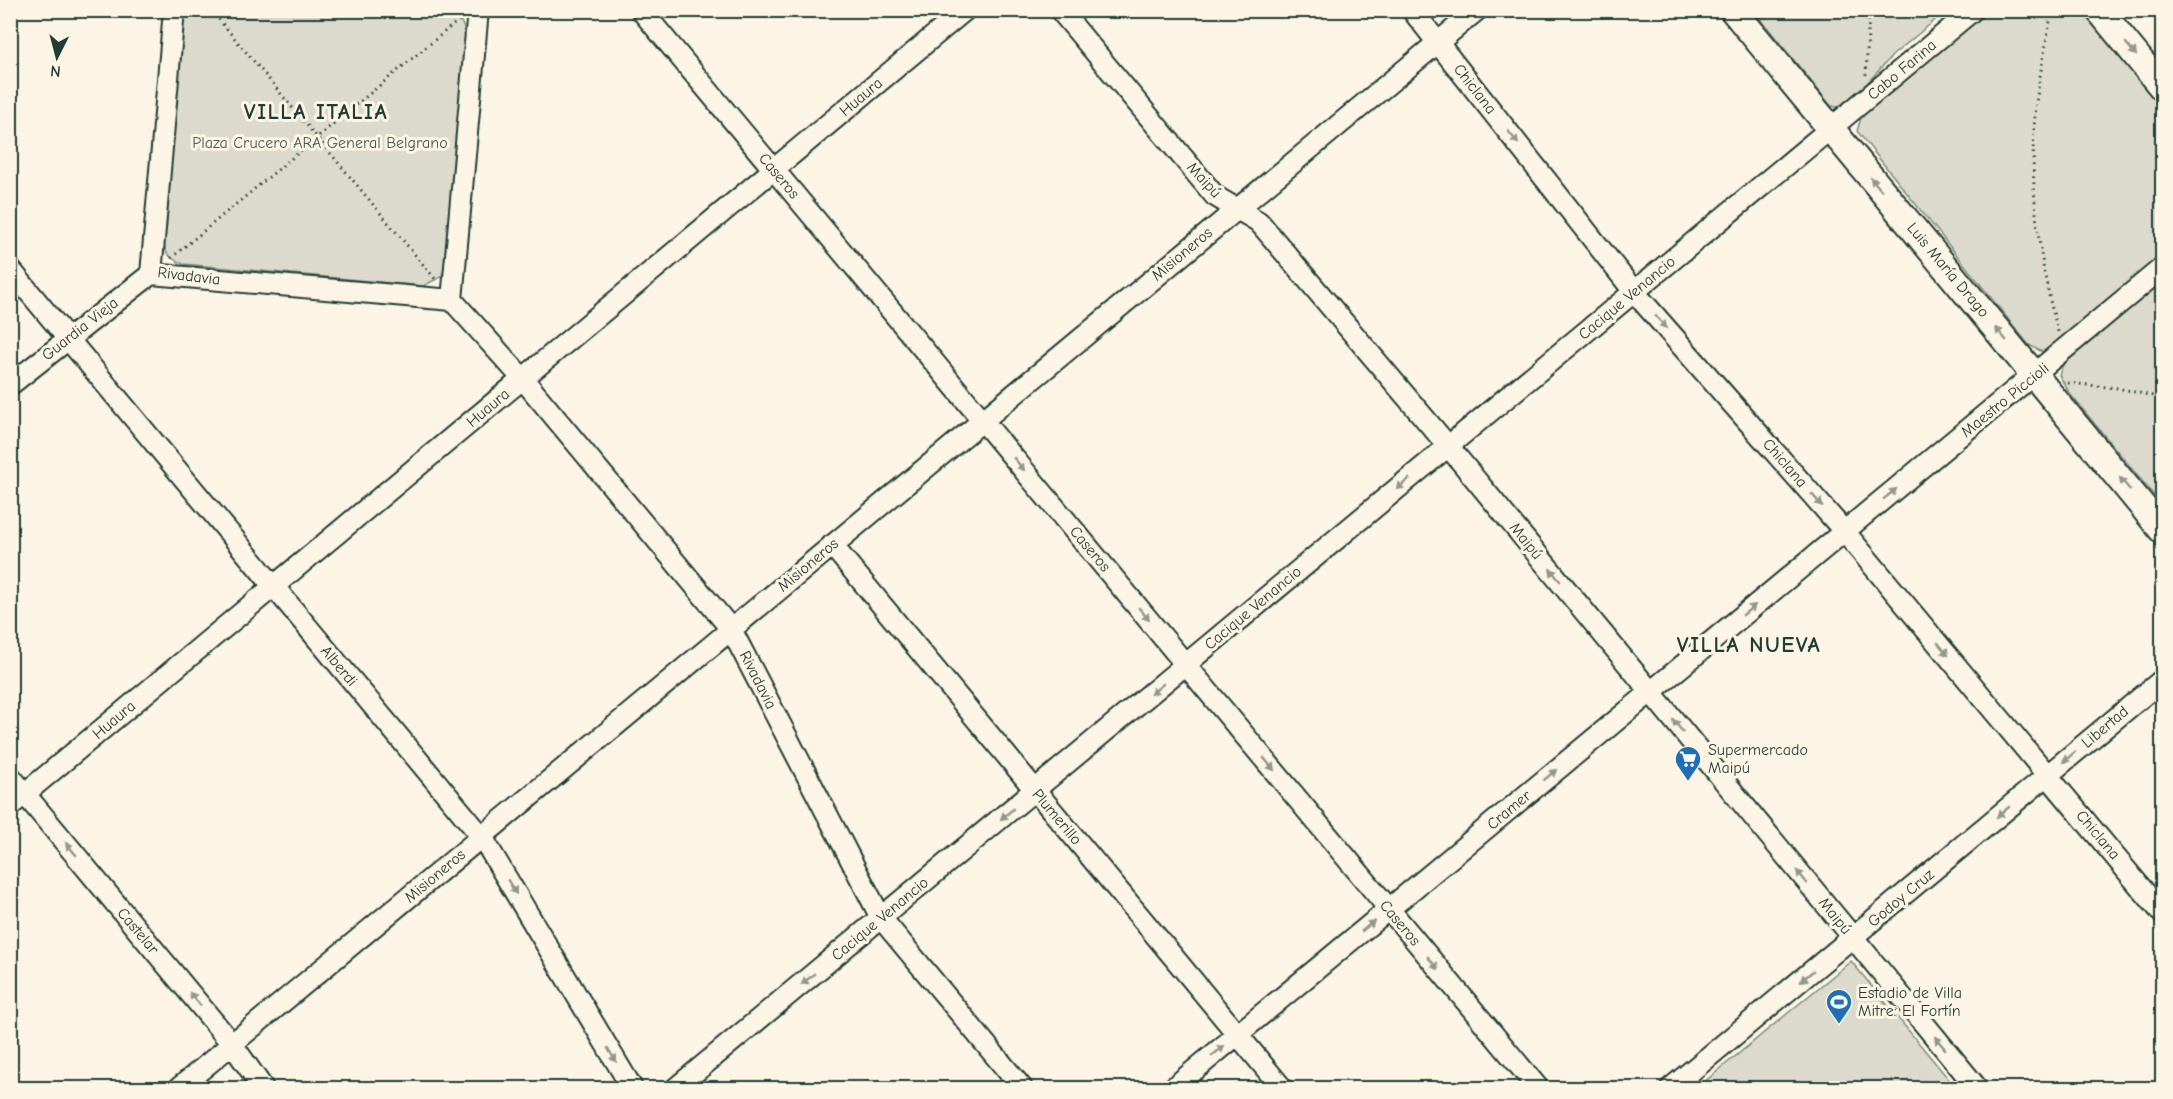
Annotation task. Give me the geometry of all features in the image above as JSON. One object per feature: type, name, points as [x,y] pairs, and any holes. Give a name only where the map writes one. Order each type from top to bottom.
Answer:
[{"type":"main road","name":"Luis María Drago","points":[[1733,10],[2163,530]]},
{"type":"main road","points":[[2099,10],[2163,87]]},
{"type":"street","name":"Rivadavia","points":[[174,10],[151,274],[452,300],[523,379],[732,629],[881,918],[1022,1089]]},
{"type":"street","name":"Caseros","points":[[641,10],[1538,1089]]},
{"type":"street","name":"Huaura","points":[[18,800],[965,10]]},
{"type":"street","name":"Maipú","points":[[1060,10],[1215,196],[1259,222],[1448,446],[1977,1089]]},
{"type":"street","name":"Chiclana","points":[[1412,10],[1635,292],[1845,531],[2163,913]]},
{"type":"street","name":"Misioneros","points":[[179,1089],[982,419],[1477,10]]},
{"type":"street","name":"Cabo Farina","points":[[1831,129],[1973,10]]},
{"type":"street","points":[[452,300],[470,14]]},
{"type":"street","name":"Cacique Venancio","points":[[676,1089],[1831,129]]},
{"type":"street","name":"Maestro Piccioli","points":[[1845,531],[2037,378],[2064,352],[2163,268]]},
{"type":"street","name":"Alberdi","points":[[10,269],[482,837],[632,1089]]},
{"type":"street","name":"Guardia Vieja","points":[[10,385],[151,274]]},
{"type":"street","name":"Cramer","points":[[1173,1089],[1845,531]]},
{"type":"street","name":"Plumerillo","points":[[832,545],[1282,1089]]},
{"type":"street","name":"Libertad","points":[[2048,775],[2163,680]]},
{"type":"street","name":"Godoy Cruz","points":[[1671,1089],[2048,775]]},
{"type":"street","name":"Castelar","points":[[10,776],[18,800],[232,1044],[263,1089]]},
{"type":"path","points":[[211,10],[452,300]]},
{"type":"path","points":[[1865,101],[1869,10]]},
{"type":"path","points":[[2052,10],[2035,114],[2034,178],[2043,277],[2064,352]]},
{"type":"path","points":[[151,274],[470,14]]},
{"type":"path","points":[[2037,378],[2117,388],[2163,398]]},
{"type":"green space","name":"Plaza Crucero ARA General Belgrano","points":[[442,10],[458,18],[465,31],[467,43],[445,269],[441,277],[423,286],[183,264],[168,254],[163,238],[183,11]]},
{"type":"green space","points":[[1754,11],[1946,11],[1893,55],[1844,108],[1831,106]]},
{"type":"green space","points":[[1985,11],[2085,11],[2162,104],[2162,256],[2042,352],[2029,345],[1857,131],[1862,115]]},
{"type":"green space","points":[[2162,281],[2162,505],[2070,394],[2059,375],[2064,361]]},
{"type":"green space","name":"Estadio de Villa Mitre: El Fortín","points":[[1851,961],[1956,1088],[1697,1088]]},
{"type":"place","name":"Supermercado Maipú","points":[[1688,782]]},
{"type":"place","name":"Estadio de Villa Mitre: El Fortín","points":[[1839,1025]]},
{"type":"district","name":"VILLA ITALIA","points":[[316,112]]},
{"type":"district","name":"VILLA NUEVA","points":[[1749,645]]}]
